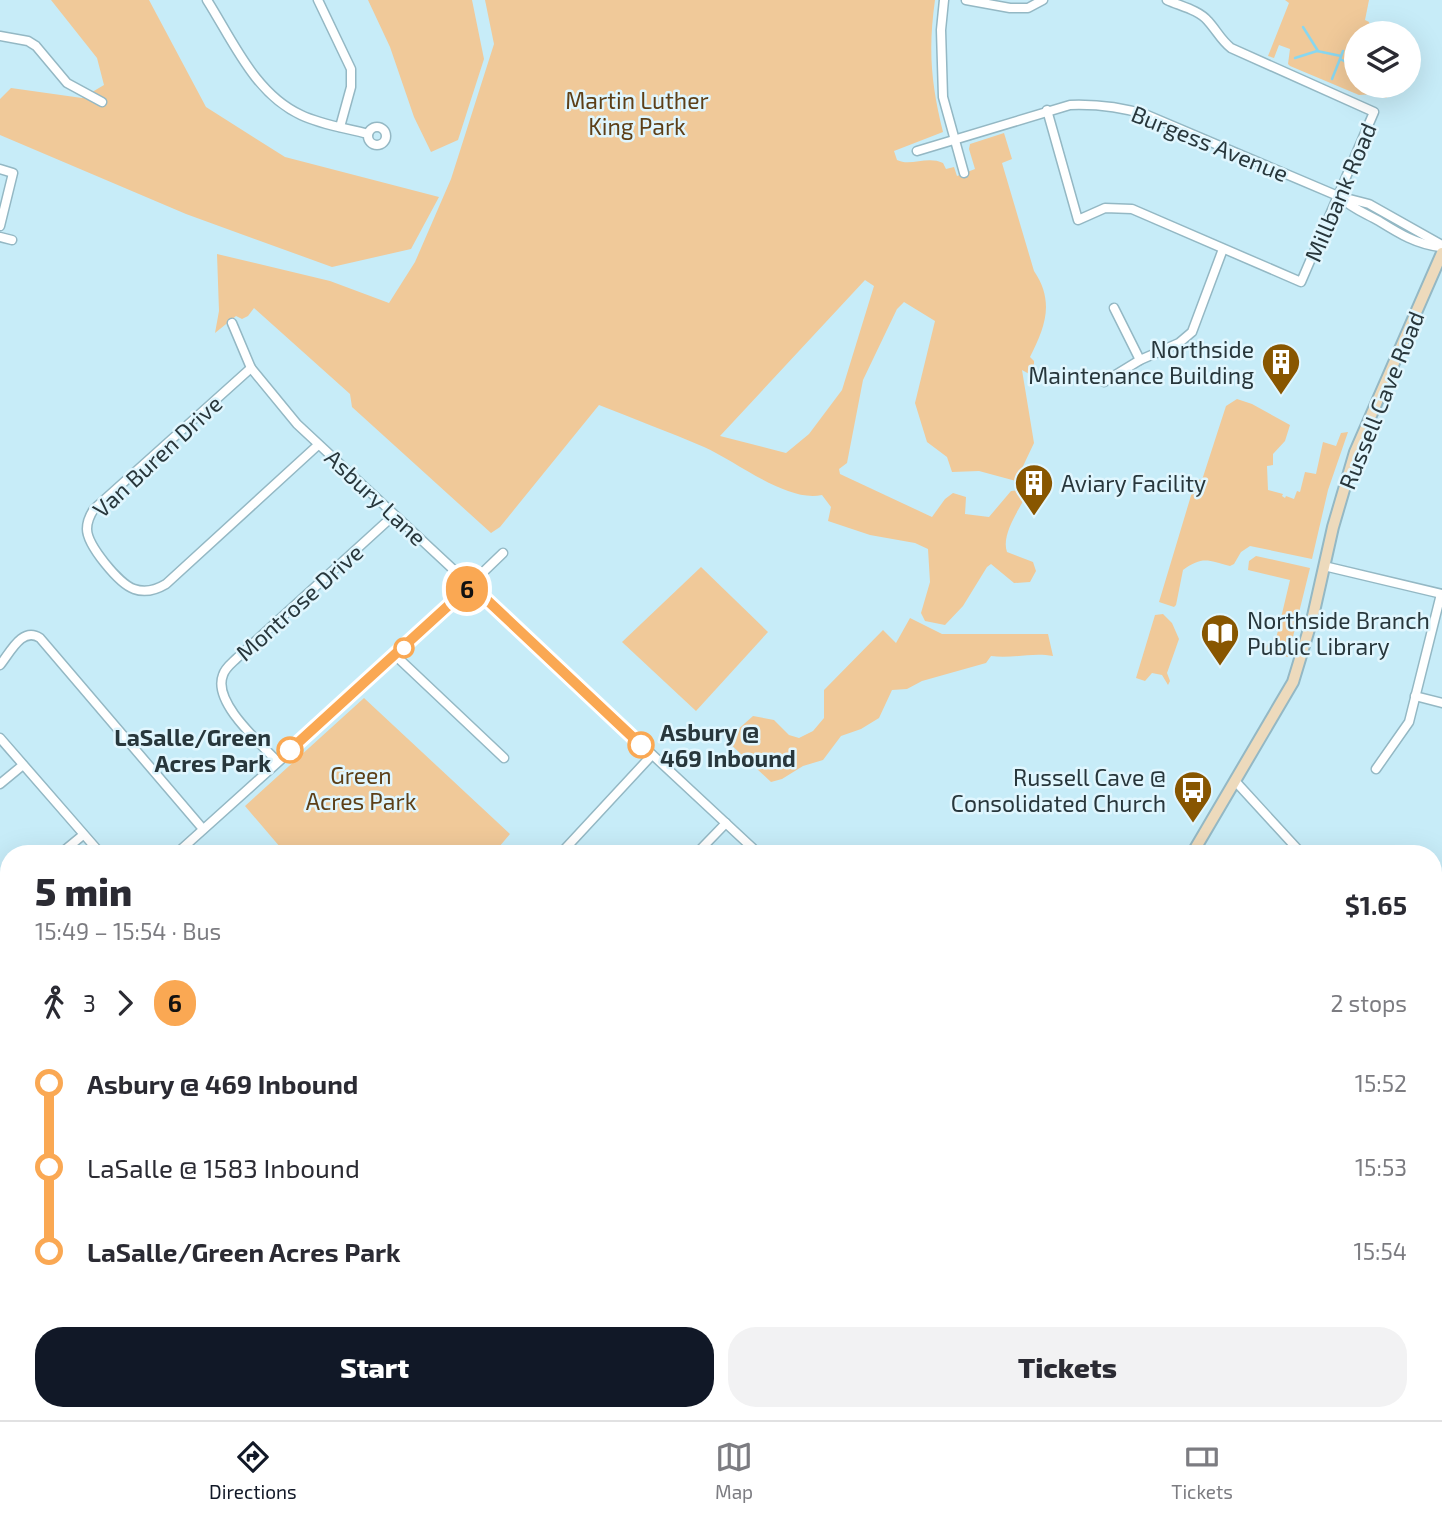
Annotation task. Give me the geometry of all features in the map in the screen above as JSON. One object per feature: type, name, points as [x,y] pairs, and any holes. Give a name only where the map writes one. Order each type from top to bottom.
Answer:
[{"type":"main road","name":"Russell Cave Road","points":[[1198,845],[1293,682],[1313,616],[1355,452],[1442,253]]},
{"type":"street","points":[[318,0],[351,69],[351,86],[340,127]]},
{"type":"street","points":[[944,0],[941,30],[943,97],[964,173]]},
{"type":"street","points":[[966,0],[1010,8],[1028,8],[1043,0]]},
{"type":"street","name":"Millbank Road","points":[[1047,110],[1078,220],[1105,208],[1132,209],[1301,282],[1374,112],[1231,48],[1220,38],[1208,20],[1167,0]]},
{"type":"street","points":[[211,1],[257,78],[274,99],[298,114],[368,134]]},
{"type":"street","points":[[0,36],[29,41],[67,83],[102,102]]},
{"type":"street","name":"Burgess Avenue","points":[[917,151],[1070,105],[1121,107],[1147,115],[1338,196],[1369,204],[1442,246]]},
{"type":"street","points":[[0,169],[13,173],[0,226]]},
{"type":"street","points":[[0,237],[12,240]]},
{"type":"street","points":[[1104,382],[1140,360],[1179,343],[1192,332],[1223,249]]},
{"type":"street","points":[[1114,307],[1140,360]]},
{"type":"street","name":"Asbury Lane","points":[[232,323],[251,368],[282,408],[749,845]]},
{"type":"street","name":"Van Buren Drive","points":[[251,368],[90,515],[86,528],[89,540],[120,580],[135,590],[144,591],[166,584],[318,444]]},
{"type":"street","name":"Montrose Drive","points":[[277,761],[226,704],[221,686],[223,674],[237,658],[394,515]]},
{"type":"street","points":[[186,845],[396,656],[503,552]]},
{"type":"street","points":[[1324,566],[1441,594],[1409,722],[1376,769]]},
{"type":"street","points":[[0,665],[24,635],[32,634],[40,638],[203,829]]},
{"type":"street","points":[[396,656],[504,758]]},
{"type":"street","points":[[1415,696],[1442,703]]},
{"type":"street","points":[[0,738],[92,845]]},
{"type":"street","points":[[569,845],[652,755]]},
{"type":"street","points":[[0,784],[23,765]]},
{"type":"street","points":[[1236,782],[1293,845]]},
{"type":"street","points":[[705,845],[726,823]]},
{"type":"street","points":[[71,845],[83,835]]},
{"type":"green space","points":[[51,0],[149,0],[206,107],[285,157],[439,197],[411,249],[332,267],[186,214],[0,135],[0,99],[11,88],[82,98],[104,85],[97,58]]},
{"type":"green space","points":[[368,0],[472,0],[484,59],[458,140],[431,152],[414,117],[390,47]]},
{"type":"green space","name":"Martin Luther King Park","points":[[485,0],[935,0],[932,66],[943,132],[894,151],[897,160],[902,162],[937,161],[943,163],[946,169],[954,167],[957,176],[975,169],[970,144],[1004,133],[1012,159],[1002,163],[1046,304],[1040,335],[1030,357],[1038,374],[1031,375],[1022,370],[1034,443],[1016,481],[979,471],[952,472],[947,457],[927,442],[915,403],[935,321],[904,302],[897,309],[863,380],[847,463],[839,469],[840,474],[932,517],[953,493],[966,497],[965,514],[989,517],[1011,491],[1019,490],[1026,496],[1011,523],[1006,545],[1007,552],[1033,562],[1036,571],[1030,582],[1014,583],[991,564],[963,606],[945,625],[925,621],[921,613],[930,582],[928,549],[915,543],[870,535],[828,521],[831,507],[822,495],[808,496],[778,487],[704,447],[599,405],[500,527],[491,533],[352,407],[350,394],[254,308],[248,316],[242,319],[236,316],[215,333],[219,311],[217,254],[330,281],[389,303],[415,262],[451,179],[494,44]],"holes":[[[865,280],[874,286],[842,390],[809,434],[786,453],[720,436]]]},
{"type":"green space","points":[[1285,0],[1369,0],[1367,21],[1344,21],[1344,89],[1290,66],[1290,49],[1279,45],[1274,58],[1268,56],[1289,3]]},
{"type":"green space","points":[[1237,399],[1252,404],[1290,425],[1285,441],[1273,454],[1273,465],[1267,466],[1268,490],[1283,494],[1285,498],[1294,499],[1297,491],[1300,492],[1305,472],[1316,474],[1323,442],[1336,446],[1341,433],[1348,432],[1328,490],[1312,559],[1250,546],[1241,552],[1230,566],[1205,560],[1183,570],[1176,605],[1174,607],[1159,602],[1196,479],[1202,480],[1226,406]]},
{"type":"green space","points":[[1256,556],[1310,568],[1288,657],[1264,650],[1269,642],[1275,643],[1290,580],[1248,570],[1249,561]]},
{"type":"green space","points":[[701,567],[768,632],[696,711],[622,642]]},
{"type":"green space","points":[[1163,614],[1172,623],[1179,639],[1167,673],[1170,681],[1168,685],[1162,675],[1152,673],[1145,681],[1136,678],[1155,615]]},
{"type":"green space","points":[[910,618],[942,634],[1048,634],[1053,656],[991,656],[986,663],[922,681],[907,689],[892,690],[879,718],[861,729],[841,736],[823,760],[803,766],[782,779],[771,782],[726,740],[753,716],[774,720],[789,735],[799,738],[813,731],[824,718],[824,690],[883,630],[896,643]]},
{"type":"green space","name":"Green Acres Park","points":[[364,698],[510,834],[501,845],[278,845],[245,806]]},
{"type":"waterway","points":[[1303,27],[1318,51]]},
{"type":"waterway","points":[[1295,58],[1317,51],[1341,56]]},
{"type":"waterway","points":[[1343,51],[1340,59],[1344,61]]},
{"type":"waterway","points":[[1332,79],[1340,59]]},
{"type":"bus line","name":"6","points":[[290,750],[471,585],[641,745]]},
{"type":"place","name":"Northside Maintenance Building","points":[[1281,396]]},
{"type":"place","name":"Aviary Facility","points":[[1034,517]]},
{"type":"place","name":"Northside Branch Public Library","points":[[1220,667]]},
{"type":"place","name":"Asbury @ 469 Inbound","points":[[641,745]]},
{"type":"place","name":"LaSalle/Green Acres Park","points":[[290,750]]},
{"type":"place","name":"Russell Cave @ Consolidated Church","points":[[1193,824]]}]
